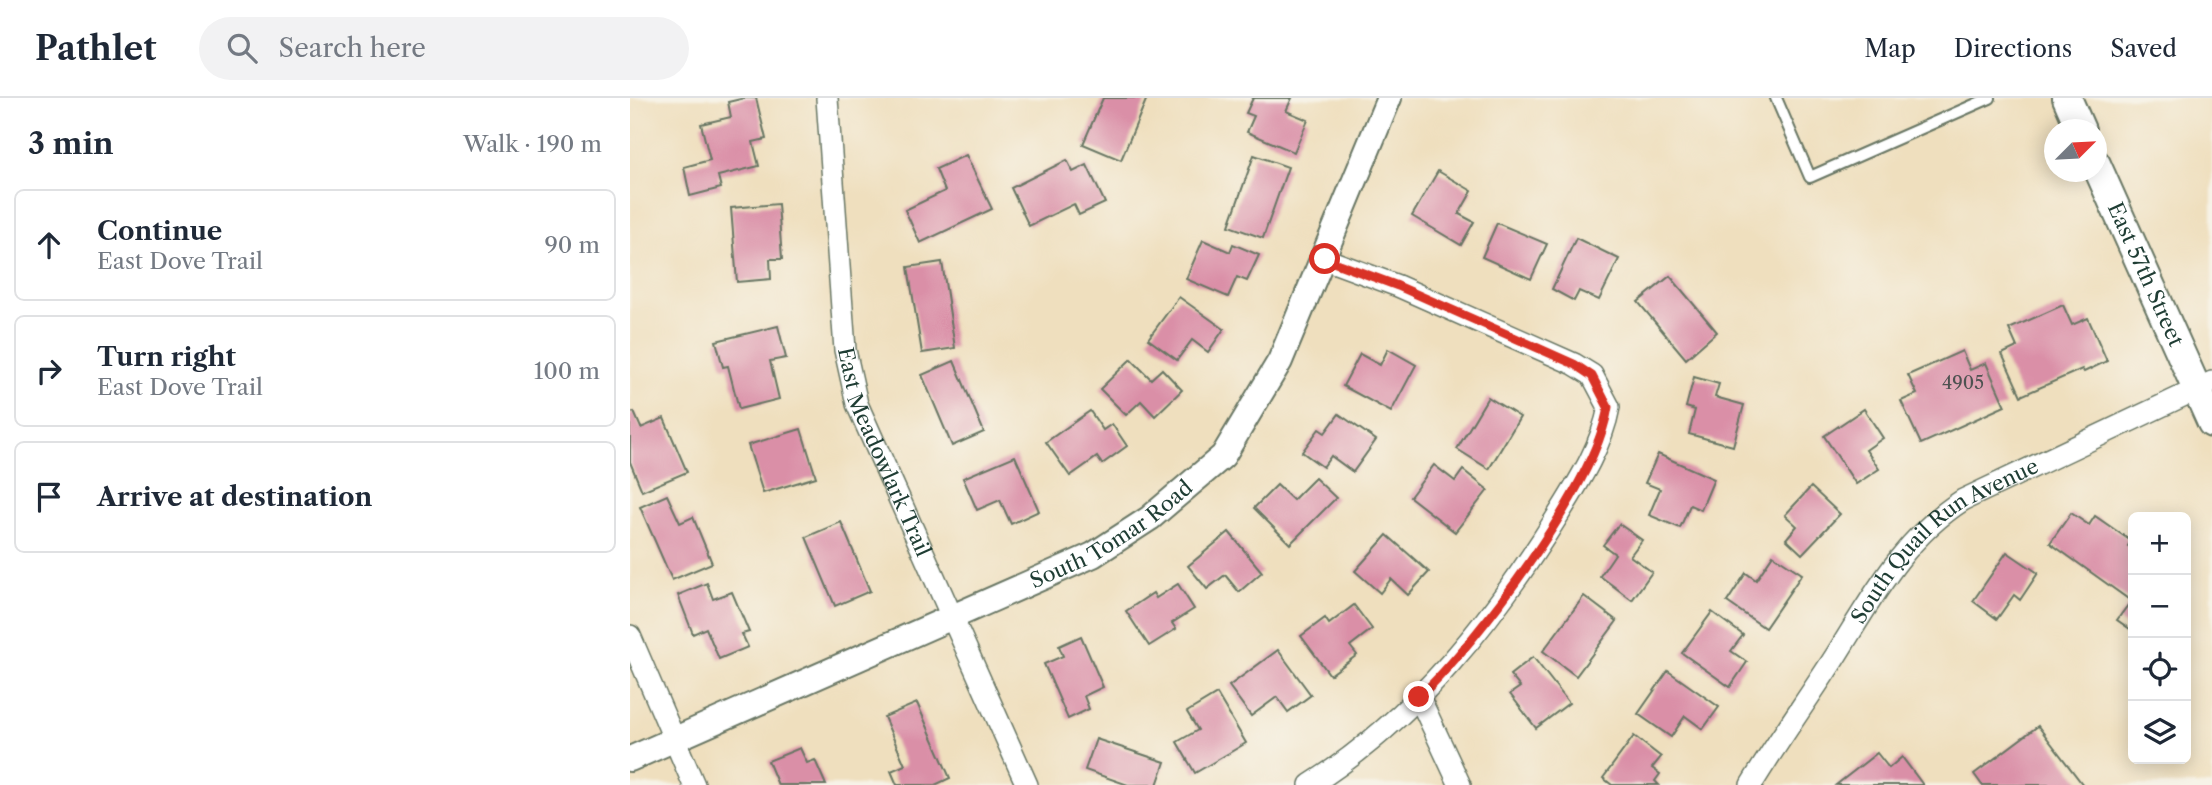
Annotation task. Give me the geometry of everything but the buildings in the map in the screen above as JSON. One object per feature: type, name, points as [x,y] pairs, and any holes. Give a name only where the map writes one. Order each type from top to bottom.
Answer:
[{"type":"main road","points":[[2067,98],[2076,119]]},
{"type":"main road","name":"East 57th Street","points":[[2105,182],[2204,386],[2212,423]]},
{"type":"street","name":"East Meadowlark Trail","points":[[827,98],[845,349],[857,404],[1027,785]]},
{"type":"street","name":"South Tomar Road","points":[[630,759],[1093,555],[1150,518],[1223,456],[1280,361],[1325,259],[1389,98]]},
{"type":"street","points":[[1310,785],[1419,697],[1441,676],[1489,619],[1538,548],[1598,443],[1608,407],[1592,376],[1574,364],[1398,286],[1325,259]]},
{"type":"street","name":"South Quail Run Avenue","points":[[1751,785],[1884,578],[1914,539],[1940,515],[1963,500],[2204,386]]},
{"type":"street","points":[[630,636],[694,785]]},
{"type":"street","points":[[1419,697],[1460,785]]},
{"type":"lane","points":[[1776,98],[1810,177],[1990,98]]},
{"type":"route","points":[[1325,259],[1398,286],[1574,364],[1592,376],[1603,392],[1608,407],[1598,443],[1538,548],[1489,619],[1441,676],[1419,697]]}]
